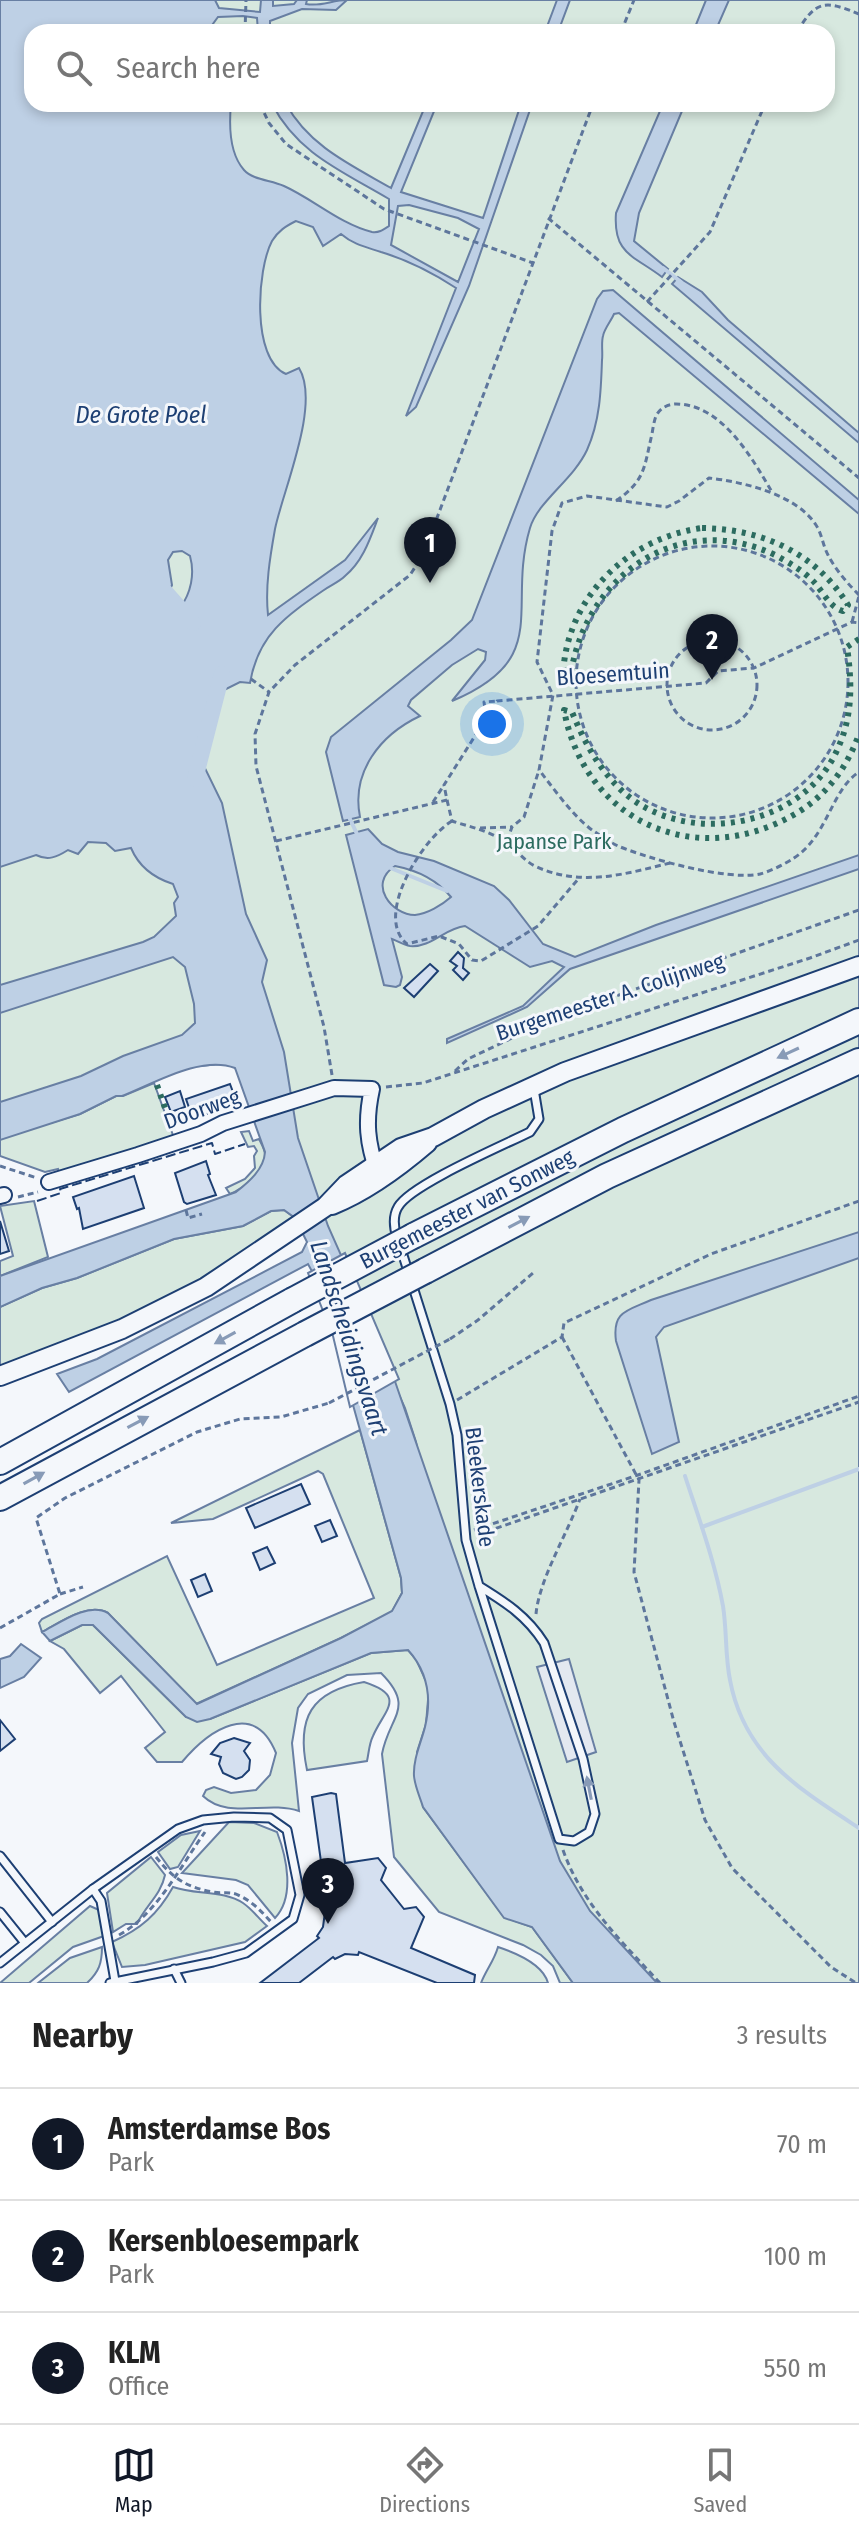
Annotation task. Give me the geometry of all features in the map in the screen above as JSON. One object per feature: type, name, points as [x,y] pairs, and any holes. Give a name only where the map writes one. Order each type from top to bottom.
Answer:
[{"type":"highway","name":"Burgemeester van Sonweg","points":[[0,1462],[413,1236],[623,1130],[859,1021]]},
{"type":"highway","name":"Burgemeester van Sonweg","points":[[0,1498],[607,1176],[859,1061]]},
{"type":"street","points":[[0,1376],[167,1309],[235,1270],[325,1207],[354,1196],[377,1171],[484,1109],[597,1060],[859,966]]},
{"type":"street","name":"Doorweg","points":[[49,1182],[334,1088],[372,1089]]},
{"type":"street","points":[[372,1089],[366,1116],[377,1171]]},
{"type":"lane","name":"Bleekerskade","points":[[533,1087],[539,1119],[530,1132],[414,1192],[398,1207],[393,1226],[450,1404],[457,1435],[467,1535],[479,1586],[559,1839]]},
{"type":"lane","points":[[479,1586],[517,1610],[544,1643],[583,1759],[595,1814],[589,1832],[574,1841],[559,1839]]},
{"type":"lane","points":[[0,1963],[93,1889],[148,1847],[178,1829],[203,1820],[270,1818],[287,1830],[300,1895],[293,1919],[246,1953],[112,1982],[101,1901],[93,1889]]},
{"type":"lane","points":[[0,1856],[52,1922]]},
{"type":"lane","points":[[0,1912],[25,1943]]},
{"type":"lane","points":[[174,1969],[181,1983]]},
{"type":"path","points":[[245,24],[246,0]]},
{"type":"path","points":[[624,24],[634,0]]},
{"type":"path","points":[[802,24],[810,9],[826,2],[842,4],[859,14]]},
{"type":"path","points":[[264,112],[286,144],[384,209],[533,263]]},
{"type":"path","points":[[334,1088],[324,1027],[254,751],[260,716],[269,692],[295,665],[410,575],[423,555],[590,112]]},
{"type":"path","points":[[647,302],[710,232],[762,112]]},
{"type":"path","points":[[548,218],[859,478]]},
{"type":"path","points":[[616,501],[635,488],[645,467],[656,416],[662,408],[672,404],[700,409],[723,424],[750,456],[772,492]]},
{"type":"path","points":[[507,842],[512,827],[524,817],[539,770],[553,695],[537,662],[552,531],[562,503],[587,496],[667,507],[709,478],[772,492],[804,513],[816,525],[828,556],[859,596],[852,622],[859,623]]},
{"type":"path","points":[[719,546],[752,551],[781,563],[802,578],[832,613],[847,680],[839,731],[814,775],[792,793],[764,809],[736,817],[710,819],[678,816],[631,792],[613,776],[596,755],[585,732],[575,693],[577,660],[595,613],[613,590],[636,569],[659,556],[686,548],[719,546]]},
{"type":"path","name":"Bloesemtuin","points":[[497,701],[706,683],[718,671],[754,668],[852,622]]},
{"type":"path","points":[[717,640],[732,644],[748,657],[757,684],[751,708],[737,722],[713,730],[687,722],[674,710],[667,687],[668,675],[680,653],[700,641],[717,640]]},
{"type":"path","points":[[251,679],[269,692]]},
{"type":"path","points":[[432,804],[497,701]]},
{"type":"path","points":[[486,718],[484,702],[497,701]]},
{"type":"path","points":[[539,770],[559,797],[589,827],[616,845],[670,863],[733,876],[761,874],[793,859],[810,845],[824,827],[847,782],[859,772]]},
{"type":"path","points":[[444,785],[452,821]]},
{"type":"path","points":[[276,841],[447,800]]},
{"type":"path","points":[[580,877],[538,926],[481,961],[472,960],[459,944],[446,939],[431,936],[407,944],[396,929],[399,891],[408,872],[442,827],[452,821],[479,828],[507,842],[535,867],[563,876],[614,877],[670,863]]},
{"type":"path","points":[[479,828],[512,827]]},
{"type":"path","points":[[452,1073],[468,1059],[554,1018],[859,910]]},
{"type":"path","name":"Burgemeester A. Colijnweg","points":[[372,1089],[423,1083],[859,940]]},
{"type":"path","points":[[0,1166],[49,1182],[39,1191],[10,1199],[2,1196]]},
{"type":"path","points":[[856,1983],[831,1967],[742,1879],[732,1868],[705,1820],[674,1722],[634,1572],[638,1478],[562,1337],[564,1323],[711,1254],[859,1201]]},
{"type":"path","points":[[186,1210],[188,1218],[202,1214]]},
{"type":"path","points":[[60,1594],[36,1518],[65,1498],[197,1432],[240,1419],[281,1417],[329,1403],[450,1339],[478,1320],[533,1273]]},
{"type":"path","points":[[450,1404],[562,1337]]},
{"type":"path","points":[[467,1535],[580,1499],[859,1396]]},
{"type":"path","points":[[467,1535],[859,1402]]},
{"type":"path","points":[[534,1627],[538,1592],[580,1499]]},
{"type":"path","points":[[0,1628],[60,1594],[83,1587]]},
{"type":"path","points":[[107,1940],[137,1924],[154,1906],[205,1831],[203,1820]]},
{"type":"path","points":[[559,1839],[582,1892],[604,1922],[660,1983]]},
{"type":"path","points":[[148,1847],[173,1877],[184,1884],[215,1893],[235,1892],[255,1904],[278,1929]]},
{"type":"green space","name":"Japanse Park","points":[[0,0],[859,0],[859,1983],[648,1983],[567,1901],[437,1550],[416,1442],[405,1408],[312,1202],[290,1137],[231,1063],[190,1067],[0,1133]]},
{"type":"green space","points":[[154,1083],[174,1138],[59,1173],[58,1169],[45,1172],[0,1156],[0,1138],[80,1114],[116,1096]]},
{"type":"green space","points":[[249,1131],[253,1141],[259,1139],[265,1155],[263,1163],[252,1179],[230,1194],[226,1188],[245,1179],[255,1168],[257,1151],[254,1146],[248,1147],[241,1132]]},
{"type":"green space","points":[[34,1201],[48,1257],[0,1276],[0,1261],[13,1256],[0,1206]]},
{"type":"green space","points":[[284,1210],[295,1218],[221,1269],[139,1313],[0,1367],[0,1307],[42,1288],[77,1278],[174,1239],[243,1226],[271,1211]]},
{"type":"green space","points":[[360,1430],[401,1578],[402,1593],[392,1612],[196,1704],[108,1613],[100,1610],[83,1612],[42,1632],[39,1623],[42,1619],[167,1556],[217,1665],[374,1598],[323,1474],[318,1471],[213,1519],[171,1523]]},
{"type":"green space","points":[[82,1625],[93,1625],[186,1717],[210,1719],[371,1653],[408,1650],[416,1659],[429,1688],[426,1724],[417,1752],[423,1807],[504,1917],[532,1927],[573,1983],[560,1983],[553,1966],[523,1945],[439,1912],[394,1857],[382,1754],[399,1704],[397,1695],[381,1673],[347,1675],[308,1694],[298,1708],[292,1743],[299,1811],[274,1807],[224,1807],[203,1796],[206,1790],[214,1787],[231,1793],[256,1790],[270,1775],[276,1753],[267,1737],[256,1727],[231,1725],[205,1740],[182,1762],[157,1762],[145,1748],[165,1732],[121,1676],[100,1693],[64,1649],[50,1641]]},
{"type":"green space","points":[[364,1682],[377,1687],[389,1698],[387,1711],[372,1739],[367,1761],[307,1770],[304,1736],[312,1710],[331,1692]]},
{"type":"green space","points":[[229,1822],[254,1823],[277,1832],[284,1853],[287,1888],[275,1918],[248,1885],[236,1880],[182,1873]]},
{"type":"green space","points":[[200,1831],[178,1867],[170,1869],[158,1852],[181,1835]]},
{"type":"green space","points":[[151,1857],[165,1875],[160,1889],[137,1924],[126,1924],[113,1932],[107,1893]]},
{"type":"green space","points":[[173,1887],[235,1899],[246,1905],[267,1926],[245,1942],[145,1965],[122,1967],[112,1942],[148,1920]]},
{"type":"green space","points":[[90,1906],[99,1910],[104,1936],[73,1947],[29,1983],[0,1983]]},
{"type":"green space","points":[[102,1947],[99,1967],[87,1983],[38,1983],[70,1958]]},
{"type":"green space","points":[[498,1947],[535,1965],[548,1983],[481,1983]]},
{"type":"shaded area","points":[[569,1659],[596,1752],[567,1762],[537,1667]]},
{"type":"water","name":"De Grote Poel","points":[[0,0],[215,0],[219,8],[260,12],[261,0],[273,0],[273,6],[294,4],[297,0],[307,0],[306,4],[311,5],[347,0],[336,10],[302,9],[270,21],[270,24],[257,24],[257,18],[243,16],[218,17],[213,24],[24,24],[24,112],[231,112],[233,147],[244,170],[252,176],[295,191],[349,223],[374,232],[389,226],[389,199],[308,149],[277,112],[291,112],[319,143],[391,188],[423,112],[434,112],[401,192],[483,218],[518,112],[529,112],[469,286],[416,407],[406,416],[456,288],[420,267],[355,243],[341,234],[323,246],[313,227],[296,221],[282,229],[272,241],[263,271],[262,333],[275,365],[286,374],[299,368],[305,384],[306,403],[298,447],[275,529],[268,583],[268,615],[345,560],[378,518],[357,564],[340,580],[286,618],[267,639],[250,683],[240,682],[214,695],[200,737],[200,758],[222,803],[246,914],[267,960],[262,982],[284,1052],[298,1138],[328,1226],[388,1361],[560,1861],[590,1911],[657,1983],[573,1983],[532,1927],[504,1918],[423,1807],[414,1770],[425,1727],[428,1696],[424,1676],[408,1650],[371,1653],[197,1722],[186,1717],[93,1625],[82,1625],[50,1641],[42,1632],[83,1612],[100,1610],[108,1613],[197,1704],[341,1638],[392,1611],[402,1593],[401,1578],[320,1286],[308,1264],[69,1392],[57,1374],[97,1359],[302,1252],[307,1242],[295,1218],[284,1210],[271,1211],[243,1226],[174,1239],[77,1278],[42,1288],[0,1307],[0,1276],[236,1192],[259,1169],[265,1152],[235,1068],[222,1065],[178,1072],[80,1114],[0,1140],[0,1102],[81,1076],[123,1056],[182,1035],[195,1023],[185,967],[173,957],[0,1013],[0,985],[143,942],[154,937],[176,916],[174,903],[178,897],[173,884],[148,871],[131,848],[115,851],[106,843],[88,842],[78,854],[68,850],[52,857],[36,855],[0,867]],"holes":[[[409,205],[458,218],[479,229],[458,282],[391,245],[398,206]],[[182,551],[190,556],[192,576],[189,590],[180,608],[171,606],[166,598],[172,585],[168,560],[173,552]]]},
{"type":"water","points":[[557,0],[570,0],[561,24],[548,24]]},
{"type":"water","points":[[706,0],[729,0],[718,24],[696,24]]},
{"type":"water","points":[[660,112],[682,112],[639,213],[634,241],[668,269],[662,277],[627,252],[618,237],[616,213]]},
{"type":"water","points":[[678,277],[702,292],[728,320],[859,433],[859,443],[672,284]]},
{"type":"water","points":[[613,290],[859,500],[859,514],[619,313],[614,314],[602,339],[599,406],[587,450],[540,509],[530,528],[524,557],[520,629],[515,649],[504,667],[484,685],[452,701],[485,660],[486,652],[478,649],[452,665],[411,700],[408,706],[420,716],[392,733],[381,744],[364,770],[358,801],[360,817],[343,821],[326,752],[331,737],[472,620],[597,299],[603,291]]},
{"type":"water","points":[[368,829],[382,844],[398,852],[434,861],[494,886],[509,900],[543,944],[575,957],[656,925],[859,855],[859,869],[570,969],[527,1007],[447,1043],[447,1039],[523,1006],[564,967],[552,961],[530,967],[465,926],[418,946],[392,939],[402,977],[400,985],[396,987],[384,985],[346,835]],"holes":[[[395,866],[433,881],[451,897],[420,914],[406,914],[398,910],[383,889],[387,873]]]},
{"type":"water","points":[[859,1232],[859,1258],[664,1327],[656,1337],[679,1442],[652,1454],[616,1341],[616,1323],[623,1313],[651,1300]]},
{"type":"water","points":[[21,1644],[41,1658],[24,1677],[0,1688],[0,1659],[10,1656]]},
{"type":"pier","points":[[345,1253],[399,1379],[350,1407],[333,1336],[308,1273]]},
{"type":"building","points":[[458,952],[464,958],[463,968],[469,973],[463,980],[453,970],[457,966],[450,961]]},
{"type":"building","points":[[430,964],[438,971],[414,997],[404,988]]},
{"type":"building","points":[[230,1084],[237,1103],[193,1119],[186,1099]]},
{"type":"building","points":[[180,1091],[185,1107],[171,1112],[165,1097]]},
{"type":"building","points":[[206,1161],[216,1195],[187,1204],[175,1173]]},
{"type":"building","points":[[134,1176],[144,1208],[83,1229],[79,1208],[73,1197]]},
{"type":"building","points":[[0,1221],[9,1251],[0,1254]]},
{"type":"building","points":[[301,1484],[310,1504],[255,1528],[246,1508]]},
{"type":"building","points":[[330,1520],[337,1536],[322,1542],[315,1526]]},
{"type":"building","points":[[267,1547],[275,1563],[260,1570],[253,1553]]},
{"type":"building","points":[[205,1574],[212,1591],[198,1597],[191,1580]]},
{"type":"building","points":[[0,1720],[15,1739],[0,1751]]},
{"type":"building","points":[[234,1738],[250,1743],[244,1751],[250,1760],[249,1770],[236,1779],[223,1773],[219,1764],[221,1757],[211,1754],[220,1743]]},
{"type":"building","points":[[336,1794],[345,1863],[378,1858],[386,1868],[381,1880],[404,1909],[416,1907],[424,1917],[411,1948],[475,1975],[474,1983],[437,1983],[359,1952],[358,1955],[333,1957],[299,1983],[260,1983],[319,1938],[325,1912],[328,1912],[312,1797]]},
{"type":"waterway","points":[[663,268],[681,282]]},
{"type":"waterway","points":[[153,578],[193,623]]},
{"type":"waterway","name":"Landscheidingsvaart","points":[[195,779],[222,674]]},
{"type":"waterway","points":[[349,817],[357,834]]},
{"type":"waterway","points":[[388,867],[447,891]]},
{"type":"waterway","points":[[702,1527],[859,1469]]},
{"type":"waterway","points":[[685,1476],[716,1573],[723,1606],[730,1680],[737,1707],[748,1730],[777,1768],[859,1828]]},
{"type":"hedge","points":[[702,528],[746,533],[786,547],[820,571],[848,605],[843,611],[838,609],[796,567],[742,543],[707,540],[674,546],[644,559],[618,580],[597,606],[581,637],[571,673],[563,677],[566,649],[575,622],[588,598],[605,577],[649,545],[675,534],[702,528]]},
{"type":"hedge","points":[[859,639],[847,647],[849,711],[843,736],[821,775],[798,797],[770,812],[740,821],[707,824],[675,819],[646,808],[620,789],[604,771],[572,712],[564,710],[576,749],[595,782],[620,808],[651,826],[684,836],[721,838],[758,831],[795,814],[826,790],[848,758],[859,734]]},
{"type":"hedge","points":[[157,1085],[171,1125]]},
{"type":"fence","points":[[37,1201],[61,1193],[60,1189],[212,1143],[215,1154],[245,1144]]},
{"type":"place","name":"Amsterdamse Bos","points":[[430,583]]},
{"type":"place","name":"Kersenbloesempark","points":[[712,680]]},
{"type":"place","name":"KLM","points":[[328,1924]]}]
